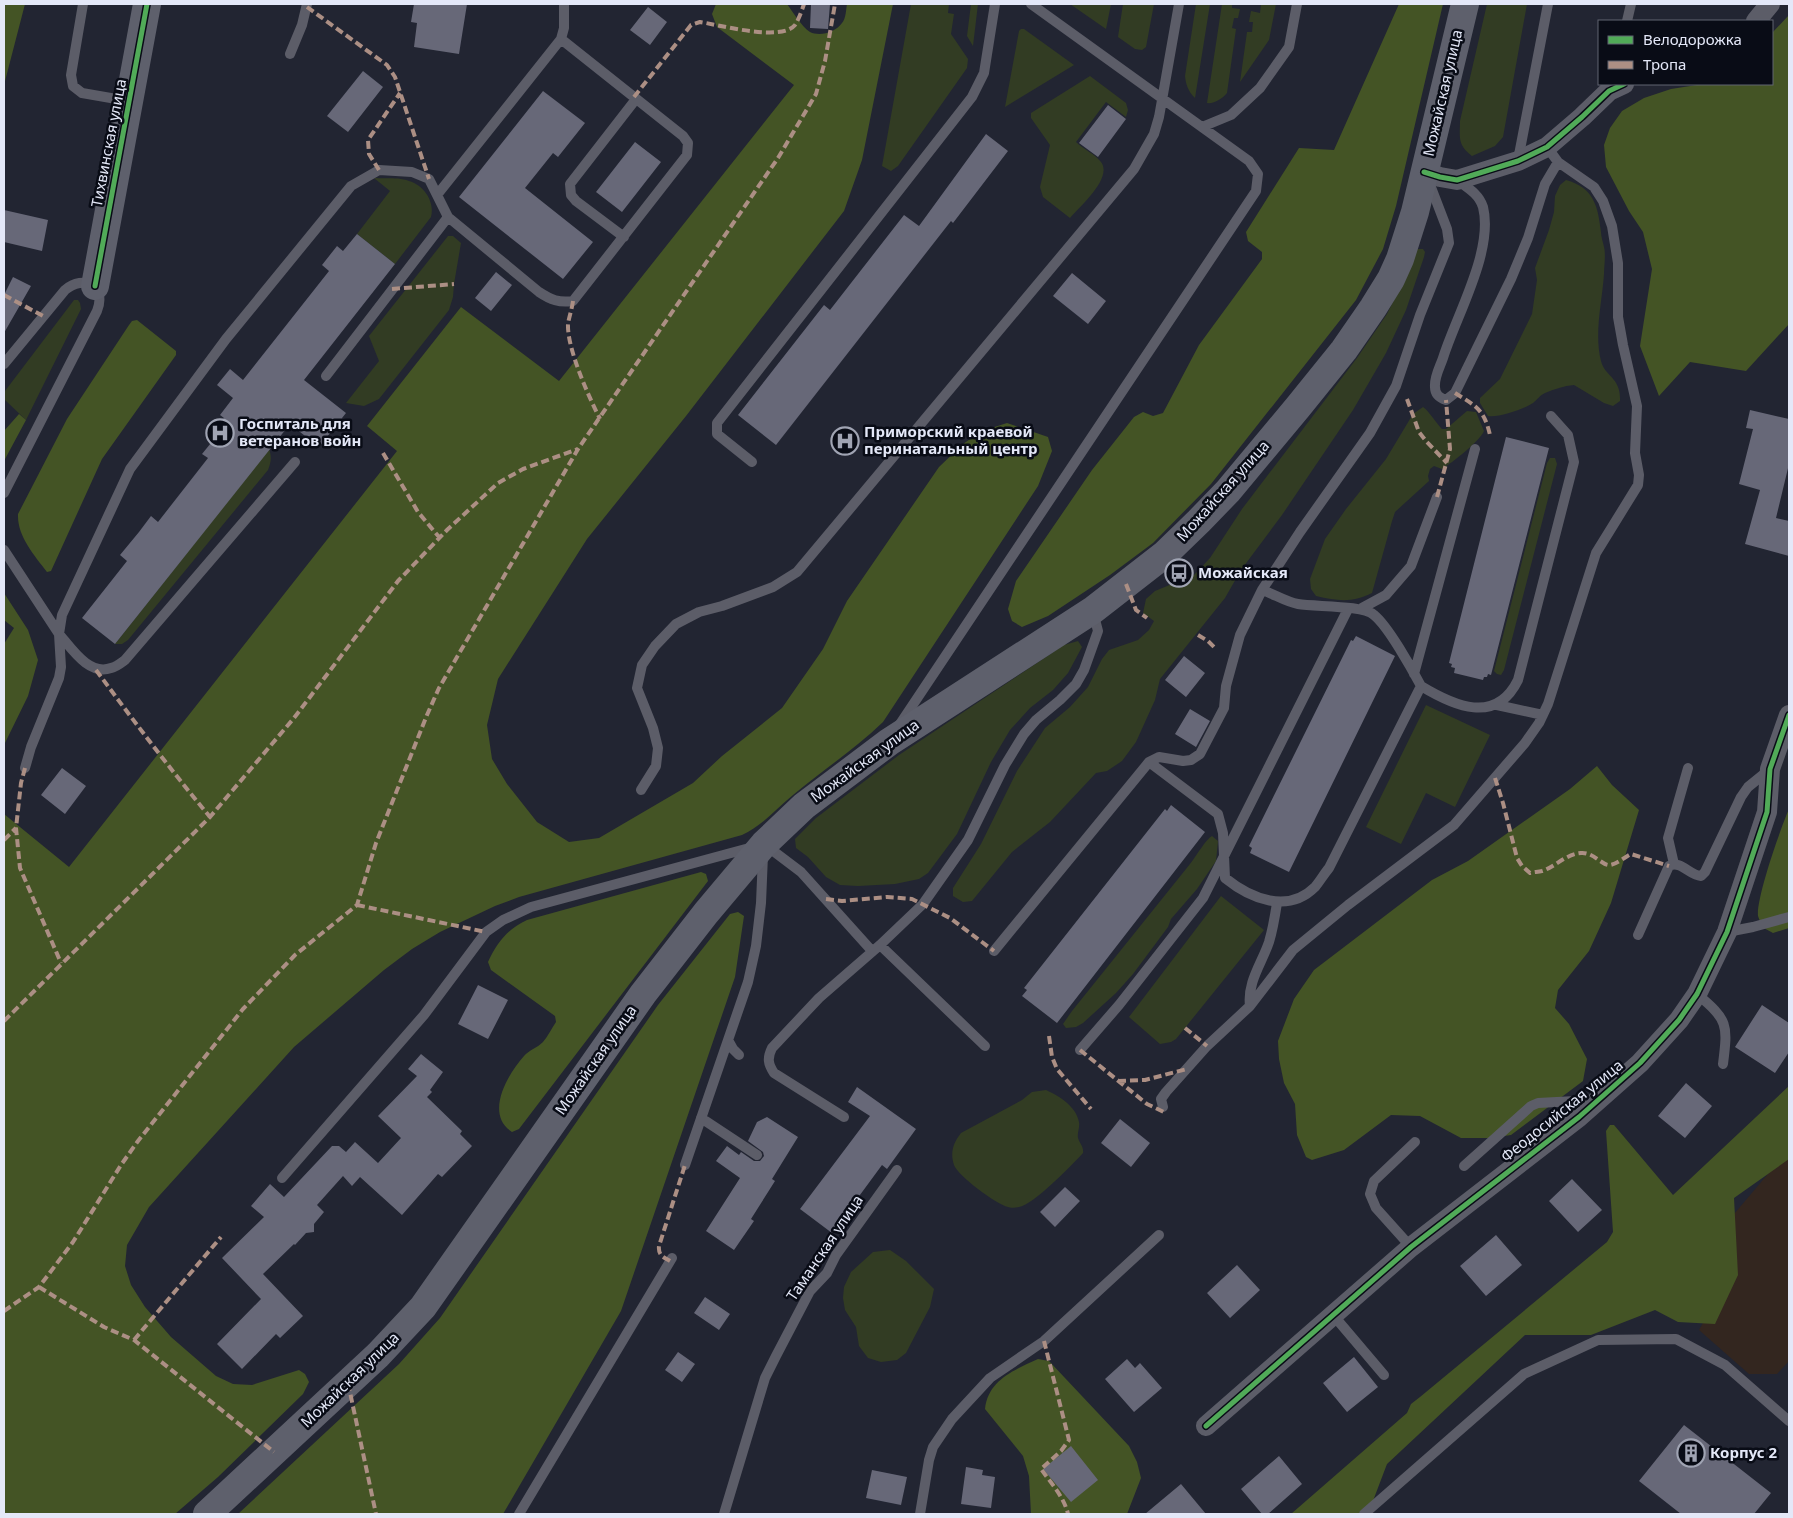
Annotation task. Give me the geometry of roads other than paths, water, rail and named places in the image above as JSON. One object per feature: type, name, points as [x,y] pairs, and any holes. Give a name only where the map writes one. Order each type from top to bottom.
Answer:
[{"type":"main road","name":"Тихвинская улица","points":[[94,286],[148,4]]},
{"type":"main road","name":"Можайская улица","points":[[207,1514],[378,1355],[422,1307],[642,994],[764,844],[804,806],[889,742],[1092,610],[1165,554],[1228,491],[1344,350],[1391,279],[1400,259],[1415,212],[1465,4]]},
{"type":"street","points":[[1757,20],[1770,4]]},
{"type":"street","points":[[1424,172],[1440,178],[1457,180],[1518,161],[1553,155],[1582,117],[1615,86]]},
{"type":"street","name":"Феодосийская улица","points":[[1206,1426],[1411,1247],[1598,1100],[1640,1063],[1680,1020],[1697,994],[1727,932],[1767,812],[1770,769],[1789,715]]},
{"type":"lane","points":[[83,4],[71,75],[73,86],[82,93],[129,101]]},
{"type":"lane","points":[[290,54],[302,25],[307,4]]},
{"type":"lane","points":[[437,195],[561,39],[564,28],[564,4]]},
{"type":"lane","points":[[752,462],[717,434],[717,423],[972,97],[984,73],[995,4]]},
{"type":"lane","points":[[889,742],[1256,191],[1258,174],[1249,161],[1031,4]]},
{"type":"lane","points":[[641,790],[656,766],[658,748],[653,728],[637,688],[642,665],[654,646],[676,624],[699,612],[722,606],[773,587],[796,572],[1134,169],[1154,134],[1163,99],[1179,4]]},
{"type":"lane","points":[[1202,127],[1231,115],[1260,88],[1289,46],[1297,4]]},
{"type":"lane","points":[[1518,161],[1548,4]]},
{"type":"lane","points":[[1627,20],[1631,4]]},
{"type":"lane","points":[[25,768],[31,747],[59,678],[61,667],[59,634],[62,614],[130,469],[226,339],[351,186],[379,170],[412,172],[429,179],[448,217],[538,292],[551,300],[562,303],[573,301],[687,155],[688,143],[683,136],[561,39]]},
{"type":"lane","points":[[624,237],[576,201],[571,195],[570,184],[636,99]]},
{"type":"lane","points":[[1163,1107],[1162,1099],[1166,1092],[1207,1046],[1250,1006],[1293,950],[1348,905],[1454,825],[1525,743],[1548,704],[1596,553],[1638,485],[1639,475],[1635,453],[1638,406],[1618,317],[1618,263],[1612,226],[1604,201],[1594,187],[1553,155],[1528,238],[1511,279],[1455,392],[1446,400],[1439,398],[1436,394],[1436,378],[1449,339],[1470,288],[1483,247],[1485,226],[1483,206],[1474,192],[1457,180]]},
{"type":"lane","points":[[994,951],[1149,762],[1159,757],[1184,761],[1191,760],[1200,754],[1224,708],[1226,686],[1240,636],[1262,590],[1300,532],[1370,433],[1396,386],[1420,315],[1449,243],[1448,229],[1424,172]]},
{"type":"lane","points":[[326,376],[448,217]]},
{"type":"lane","points":[[4,364],[65,290],[78,282],[94,286],[99,294],[100,304],[97,311],[4,493]]},
{"type":"lane","points":[[1362,608],[1374,614],[1382,624],[1420,686],[1436,695],[1464,705],[1484,708],[1497,705],[1507,698],[1518,680],[1574,462],[1568,435],[1551,416]]},
{"type":"lane","points":[[1414,674],[1475,449]]},
{"type":"lane","points":[[4,550],[59,634],[82,660],[96,670],[111,669],[125,660],[295,462]]},
{"type":"lane","points":[[1262,590],[1297,604],[1348,609],[1362,608],[1386,596],[1411,566],[1437,497]]},
{"type":"lane","points":[[1080,1050],[1119,1005],[1203,898],[1348,609]]},
{"type":"lane","points":[[844,1117],[774,1073],[769,1065],[768,1057],[772,1048],[819,998],[923,904],[968,840],[1005,765],[1024,734],[1036,720],[1076,684],[1092,652],[1098,631],[1092,610]]},
{"type":"lane","points":[[1149,762],[1218,814],[1222,832],[1225,878],[1238,888],[1262,900],[1277,903],[1297,899],[1315,887],[1329,868],[1420,686]]},
{"type":"lane","points":[[1497,705],[1543,715]]},
{"type":"lane","points":[[1674,864],[1668,838],[1688,768]]},
{"type":"lane","points":[[1638,935],[1669,866],[1674,864],[1680,865],[1695,876],[1700,876],[1705,872],[1741,797],[1748,787],[1770,769]]},
{"type":"lane","points":[[764,844],[801,872],[876,948],[985,1046]]},
{"type":"lane","points":[[685,1165],[748,982],[756,946],[761,902],[764,844]]},
{"type":"lane","points":[[282,1178],[424,1015],[486,932],[503,920],[531,907],[764,844]]},
{"type":"lane","points":[[1250,1006],[1251,986],[1273,929],[1277,903]]},
{"type":"lane","points":[[1727,932],[1760,926],[1789,916]]},
{"type":"lane","points":[[1697,994],[1722,1017],[1726,1038],[1723,1064]]},
{"type":"lane","points":[[728,1040],[739,1055]]},
{"type":"lane","points":[[1464,1166],[1531,1106],[1538,1103],[1598,1100]]},
{"type":"lane","points":[[701,1118],[757,1155]]},
{"type":"lane","points":[[1411,1247],[1376,1208],[1370,1194],[1374,1181],[1415,1142]]},
{"type":"lane","name":"Таманская улица","points":[[724,1514],[765,1378],[776,1356],[810,1292],[827,1273],[836,1255],[897,1170]]},
{"type":"lane","points":[[920,1514],[929,1460],[933,1448],[952,1419],[990,1378],[1044,1341],[1159,1235]]},
{"type":"lane","points":[[519,1514],[672,1258]]},
{"type":"lane","points":[[1334,1316],[1384,1375]]},
{"type":"lane","points":[[1364,1514],[1524,1374],[1598,1340],[1676,1339],[1724,1365],[1789,1422]]},
{"type":"place","name":"Госпиталь для ветеранов войн","points":[[220,433]]},
{"type":"place","name":"Приморский краевой перинатальный центр","points":[[845,441]]},
{"type":"place","name":"Можайская","points":[[1179,573]]},
{"type":"place","name":"Корпус 2","points":[[1691,1453]]}]
